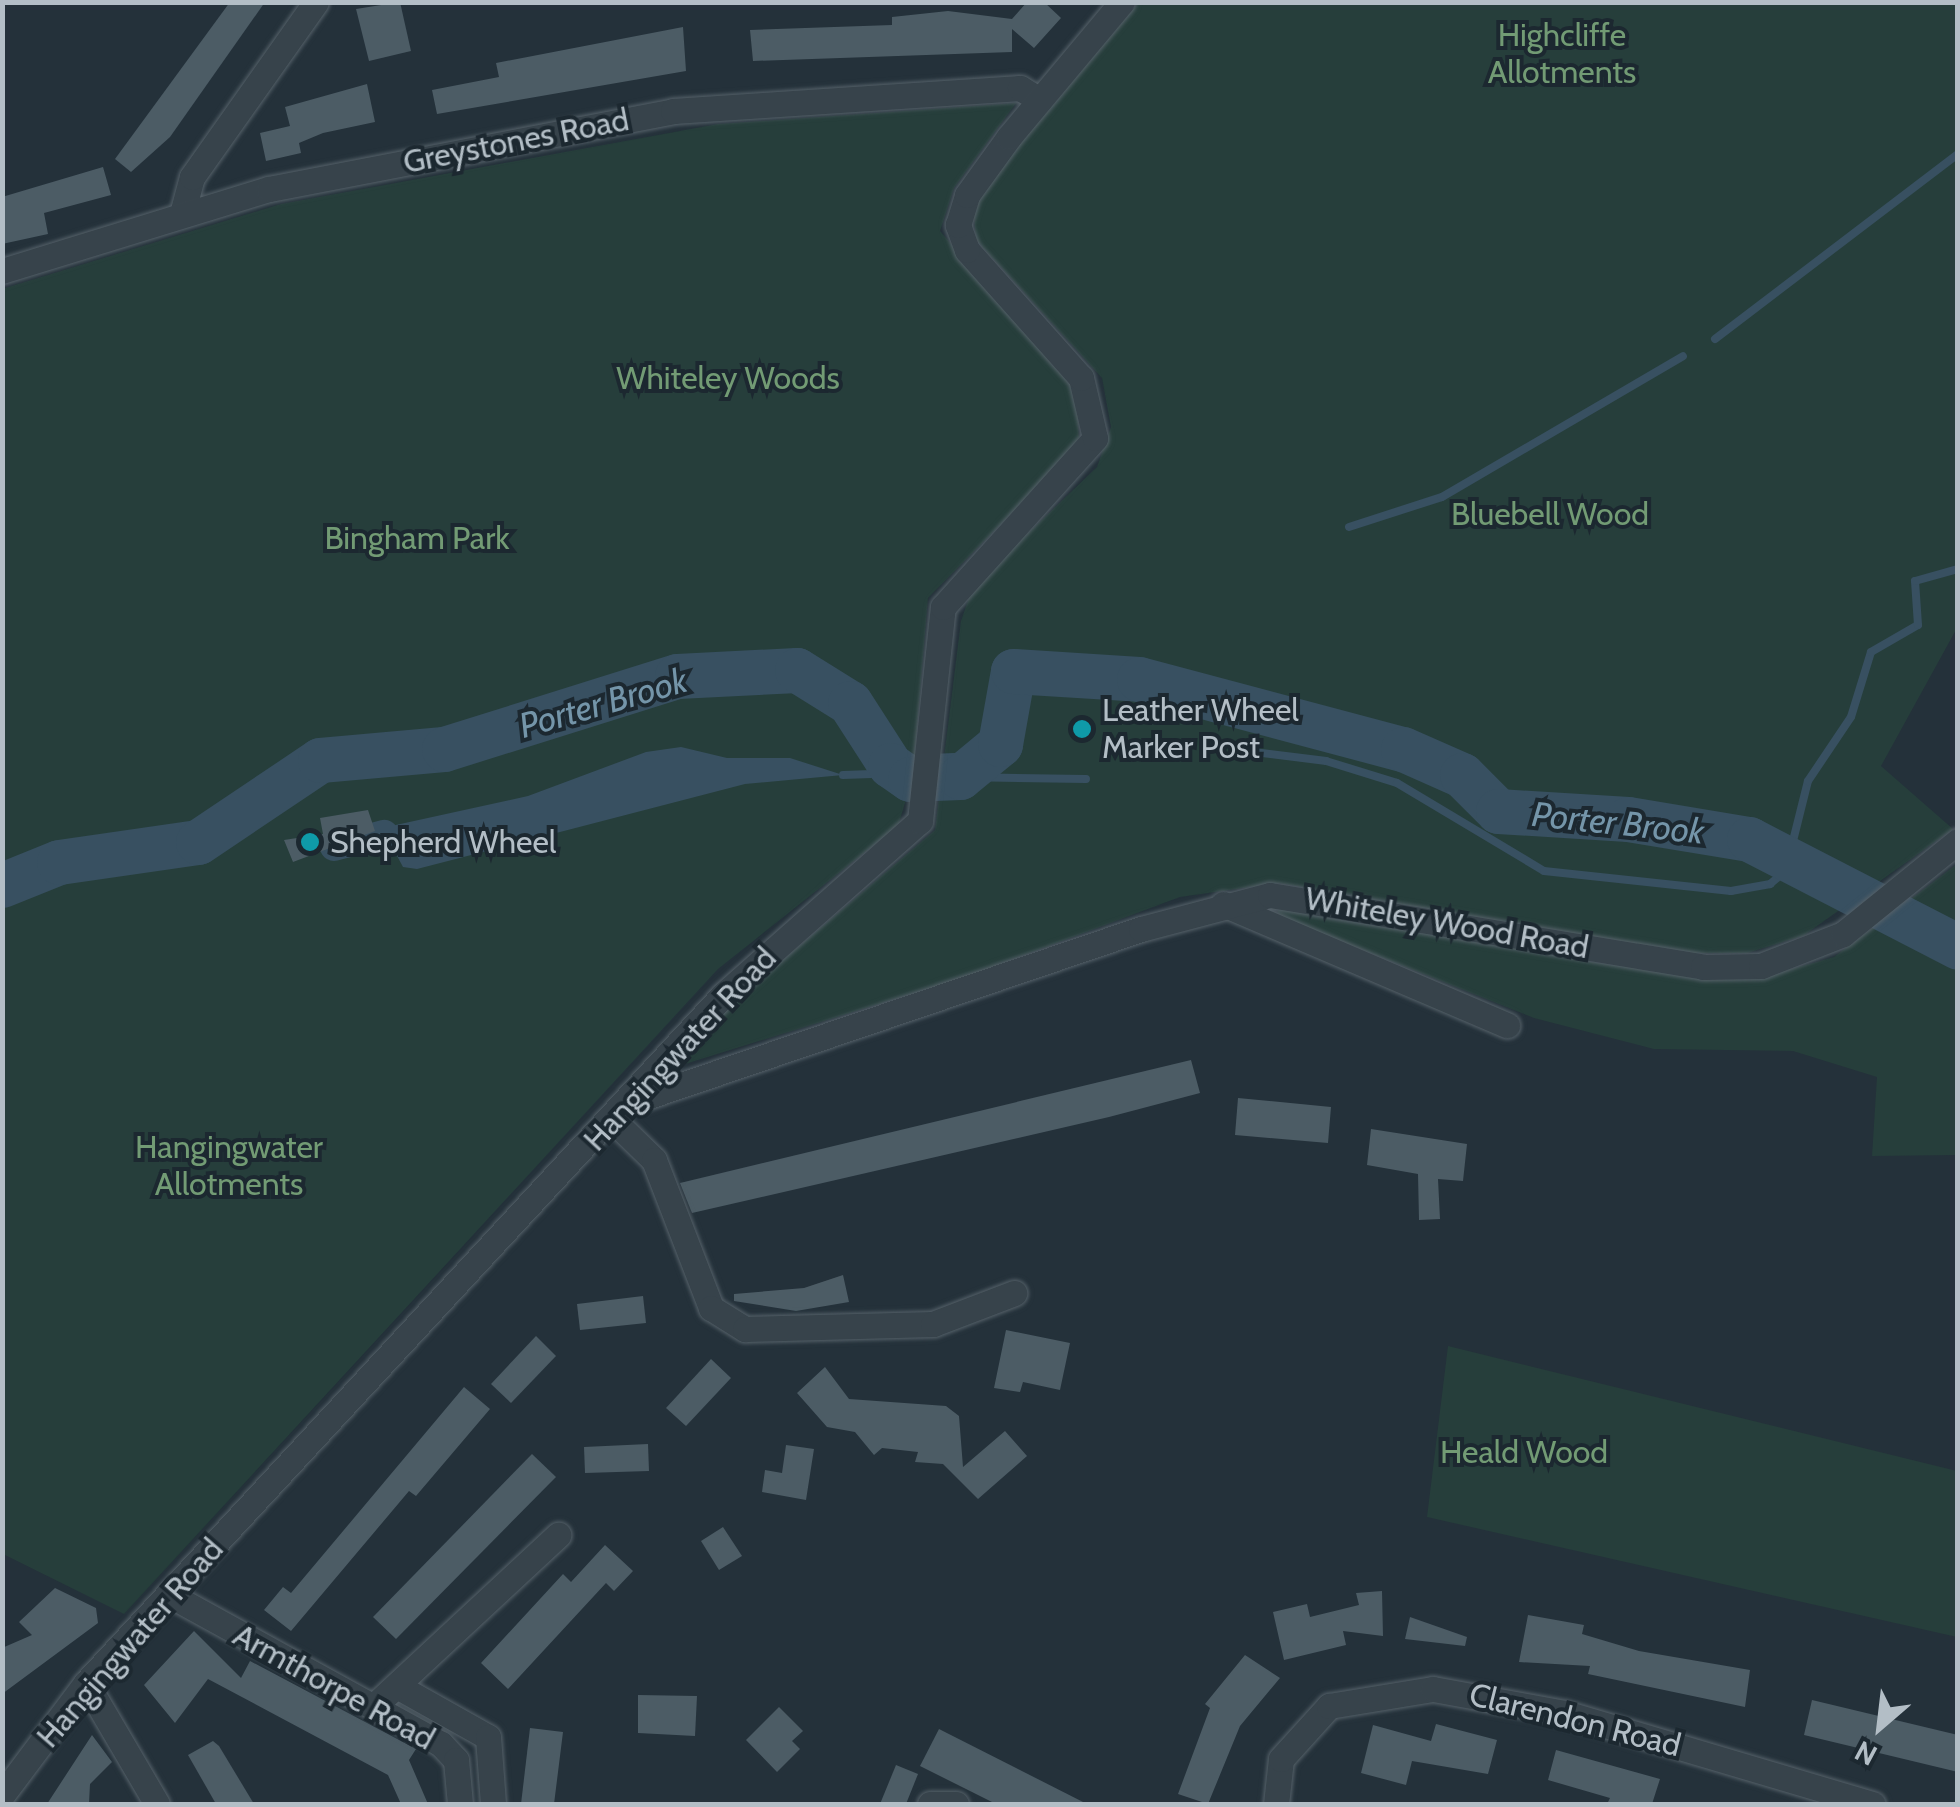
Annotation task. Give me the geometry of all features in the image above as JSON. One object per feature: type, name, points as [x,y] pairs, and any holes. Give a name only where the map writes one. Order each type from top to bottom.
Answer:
[{"type":"street","points":[[182,214],[192,177],[316,2]]},
{"type":"street","points":[[1040,100],[1122,2]]},
{"type":"street","name":"Greystones Road","points":[[2,270],[269,189],[673,111],[1020,88],[1040,100]]},
{"type":"street","name":"Hangingwater Road","points":[[2,1795],[86,1683],[621,1111],[723,995],[878,863],[926,812],[943,607],[1095,438],[1082,378],[967,250],[958,225],[967,196],[1040,100]]},
{"type":"street","name":"Whiteley Wood Road","points":[[621,1111],[1223,904],[1308,896],[1704,968],[1761,966],[1796,955],[1864,918],[1958,841]]},
{"type":"street","points":[[1223,904],[1507,1024]]},
{"type":"street","points":[[621,1111],[654,1160],[711,1308],[746,1329],[933,1324],[1014,1292]]},
{"type":"street","points":[[374,1706],[558,1535]]},
{"type":"street","name":"Armthorpe Road","points":[[170,1596],[374,1706],[456,1760],[460,1804]]},
{"type":"street","points":[[86,1683],[157,1804]]},
{"type":"street","points":[[397,1686],[488,1737],[493,1804]]},
{"type":"street","name":"Clarendon Road","points":[[1276,1804],[1280,1760],[1329,1706],[1433,1688],[1565,1713],[1873,1804]]},
{"type":"street","points":[[930,1804],[956,1804]]},
{"type":"green space","name":"Bluebell Wood","points":[[1138,3],[1957,3],[1957,628],[1881,766],[1953,829],[1803,936],[1747,953],[1665,953],[1279,883],[1180,897],[963,978],[672,1068],[742,995],[935,830],[961,621],[973,586],[1097,467],[1111,427],[1102,378],[976,240],[974,214],[981,191]]},
{"type":"green space","name":"Bingham Park","points":[[1016,103],[954,188],[940,231],[1077,389],[1079,445],[928,598],[913,777],[898,826],[718,969],[124,1614],[3,1554],[2,289],[281,204],[718,124]]},
{"type":"green space","points":[[1957,864],[1957,1155],[1872,1156],[1877,1077],[1793,1051],[1654,1049],[1534,1018],[1277,916],[1280,906],[1373,916],[1585,961],[1715,979],[1763,977],[1834,957]]},
{"type":"green space","name":"Heald Wood","points":[[1448,1346],[1957,1471],[1957,1637],[1427,1517]]},
{"type":"water","points":[[681,747],[727,758],[790,758],[843,775],[745,784],[417,869],[403,867],[382,828],[528,796],[646,752]]},
{"type":"building","points":[[230,2],[265,2],[170,137],[131,172],[115,159]]},
{"type":"building","points":[[400,2],[411,51],[369,61],[356,9]]},
{"type":"building","points":[[1027,2],[1044,2],[1061,18],[1034,48],[1012,29],[1012,52],[753,61],[750,30],[892,25],[892,17],[948,11],[1012,19]]},
{"type":"building","points":[[683,27],[686,71],[437,114],[432,90],[499,77],[496,63]]},
{"type":"building","points":[[367,84],[375,122],[323,133],[299,143],[301,153],[266,161],[260,133],[290,126],[285,107]]},
{"type":"building","points":[[103,167],[111,195],[44,213],[48,234],[2,244],[2,197]]},
{"type":"building","name":"Shepherd Wheel","points":[[368,810],[375,831],[293,862],[284,840],[323,834],[320,818]]},
{"type":"building","points":[[1191,1060],[1200,1093],[1109,1117],[692,1213],[680,1183]]},
{"type":"building","points":[[1238,1098],[1331,1107],[1328,1143],[1235,1135]]},
{"type":"building","points":[[1371,1129],[1467,1144],[1463,1181],[1438,1179],[1440,1219],[1419,1220],[1418,1174],[1367,1165]]},
{"type":"building","points":[[843,1275],[849,1302],[796,1311],[734,1301],[734,1294],[804,1288]]},
{"type":"building","points":[[643,1296],[646,1323],[580,1330],[577,1304]]},
{"type":"building","points":[[1006,1330],[1070,1343],[1060,1390],[1023,1382],[1020,1392],[994,1388]]},
{"type":"building","points":[[536,1336],[556,1356],[511,1403],[491,1384]]},
{"type":"building","points":[[711,1359],[731,1378],[686,1426],[666,1408]]},
{"type":"building","points":[[825,1367],[849,1399],[946,1406],[959,1416],[963,1467],[1005,1431],[1027,1456],[978,1499],[943,1464],[915,1462],[918,1452],[882,1448],[874,1455],[855,1432],[827,1427],[797,1393]]},
{"type":"building","points":[[464,1387],[490,1409],[416,1496],[409,1491],[291,1631],[264,1610],[283,1587],[291,1593]]},
{"type":"building","points":[[648,1444],[649,1471],[585,1473],[584,1447]]},
{"type":"building","points":[[786,1445],[814,1449],[806,1500],[762,1492],[765,1470],[782,1473]]},
{"type":"building","points":[[532,1454],[556,1477],[396,1639],[373,1617]]},
{"type":"building","points":[[723,1527],[742,1556],[719,1570],[701,1541]]},
{"type":"building","points":[[605,1545],[633,1571],[614,1591],[606,1583],[508,1689],[481,1663],[563,1574],[571,1582]]},
{"type":"building","points":[[55,1588],[96,1608],[98,1623],[2,1694],[2,1648],[32,1635],[19,1622]]},
{"type":"building","points":[[1382,1591],[1383,1636],[1343,1631],[1346,1645],[1284,1660],[1273,1612],[1307,1604],[1310,1617],[1359,1605],[1356,1593]]},
{"type":"building","points":[[1528,1615],[1584,1625],[1582,1634],[1639,1651],[1750,1670],[1745,1707],[1588,1674],[1590,1666],[1519,1662]]},
{"type":"building","points":[[1410,1617],[1467,1637],[1465,1646],[1405,1639]]},
{"type":"building","points":[[194,1631],[241,1678],[250,1661],[416,1749],[409,1760],[428,1804],[401,1804],[388,1775],[208,1679],[175,1723],[144,1685]]},
{"type":"building","points":[[1245,1655],[1280,1678],[1240,1726],[1208,1804],[1178,1794],[1210,1708],[1205,1704]]},
{"type":"building","points":[[638,1695],[697,1696],[695,1736],[638,1733]]},
{"type":"building","points":[[1812,1700],[1958,1735],[1958,1772],[1804,1735]]},
{"type":"building","points":[[779,1707],[803,1731],[792,1741],[800,1749],[777,1772],[746,1740]]},
{"type":"building","points":[[1436,1724],[1497,1740],[1488,1774],[1412,1761],[1406,1785],[1361,1773],[1373,1725],[1431,1741]]},
{"type":"building","points":[[530,1728],[563,1732],[554,1804],[521,1804]]},
{"type":"building","points":[[939,1729],[1087,1804],[996,1804],[920,1766]]},
{"type":"building","points":[[92,1735],[112,1762],[90,1784],[89,1804],[47,1804]]},
{"type":"building","points":[[213,1741],[254,1804],[216,1804],[188,1755]]},
{"type":"building","points":[[1556,1750],[1660,1779],[1652,1804],[1607,1804],[1610,1798],[1548,1780]]},
{"type":"building","points":[[896,1765],[918,1774],[906,1804],[880,1804]]},
{"type":"waterway","points":[[1715,339],[1958,154]]},
{"type":"waterway","points":[[1349,527],[1442,497],[1683,356]]},
{"type":"waterway","points":[[1788,861],[1808,781],[1851,717],[1871,652],[1918,625],[1915,581],[1958,569]]},
{"type":"waterway","name":"Porter Brook","points":[[2,885],[59,862],[198,842],[320,760],[444,749],[677,676],[797,670],[850,703],[890,765],[910,779],[960,777],[1000,744],[1013,671],[1139,679],[1403,749],[1462,775],[1498,811],[1628,819],[1749,839],[1958,947]]},
{"type":"waterway","points":[[872,736],[907,759],[978,756]]},
{"type":"waterway","points":[[1238,750],[1326,761],[1397,783],[1544,871],[1731,891],[1770,884],[1794,864]]},
{"type":"waterway","points":[[843,775],[901,773]]},
{"type":"waterway","points":[[960,777],[1086,779]]},
{"type":"waterway","points":[[334,847],[384,834]]},
{"type":"place","name":"Leather Wheel Marker Post","points":[[1082,729]]},
{"type":"place","name":"Shepherd Wheel","points":[[310,842]]},
{"type":"park label","name":"Highcliffe Allotments","points":[[1562,54]]},
{"type":"park label","name":"Whiteley Woods","points":[[728,378]]},
{"type":"park label","name":"Hangingwater Allotments","points":[[229,1166]]}]
